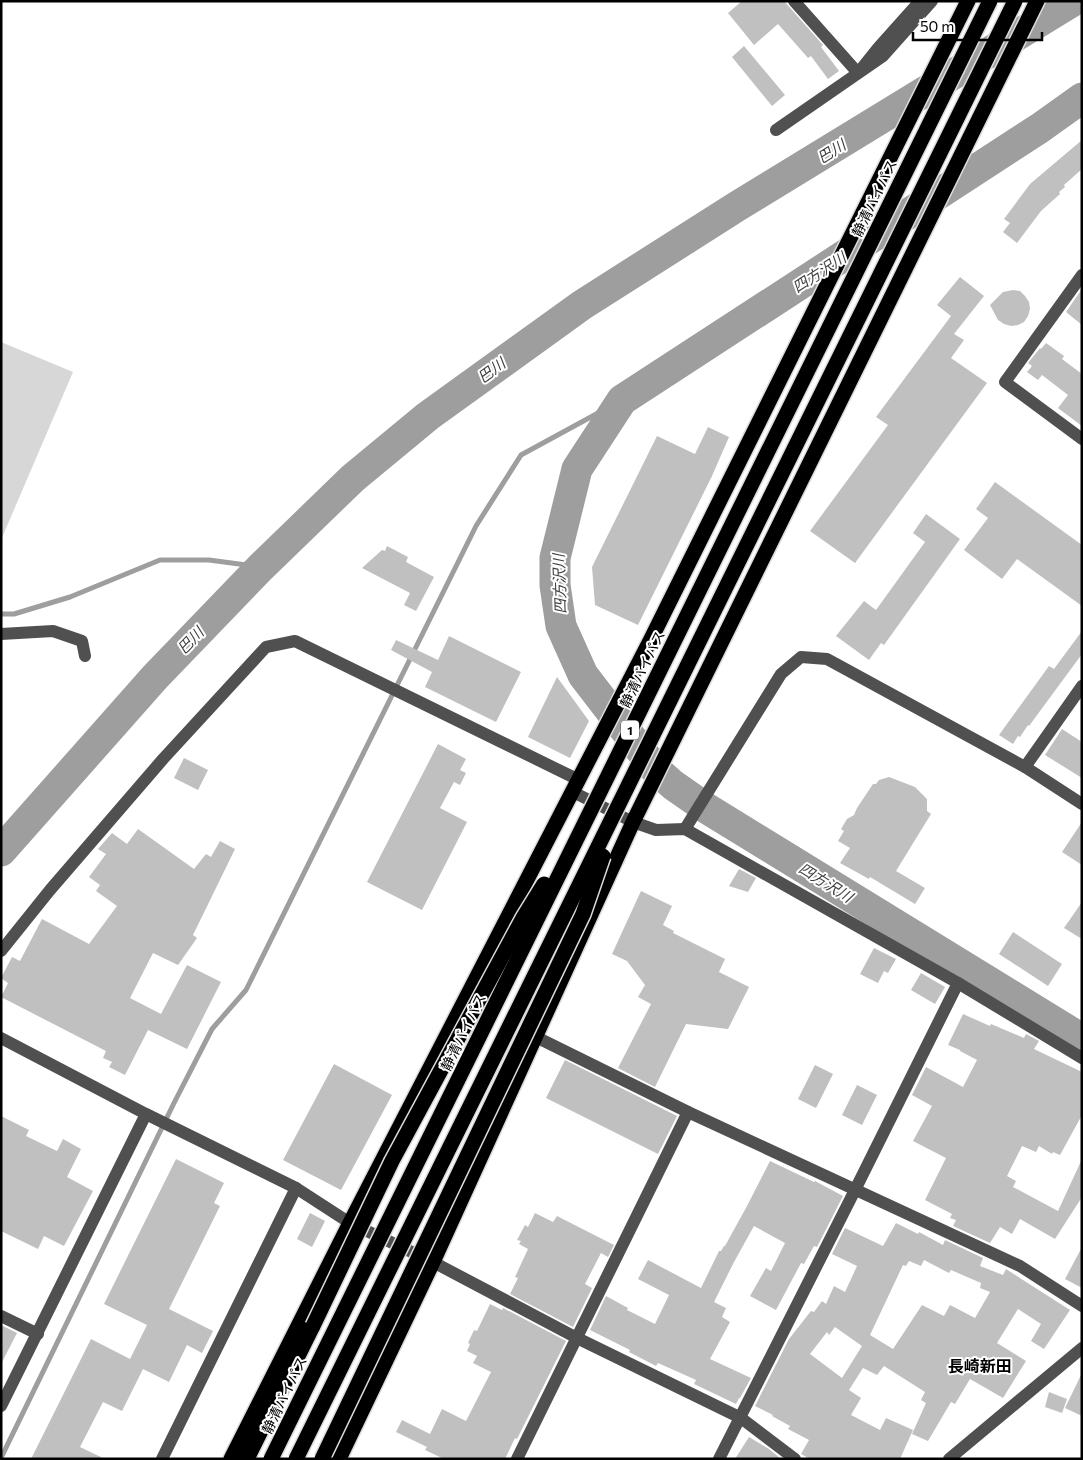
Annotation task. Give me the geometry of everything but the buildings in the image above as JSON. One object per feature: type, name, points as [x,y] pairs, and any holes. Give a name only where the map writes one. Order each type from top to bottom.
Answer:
[{"type":"highway","name":"静清バイパス","points":[[271,1459],[990,1]]},
{"type":"highway","name":"1","points":[[296,1459],[1015,1]]},
{"type":"highway","points":[[339,1459],[433,1262],[534,1036],[633,822],[1037,1]]},
{"type":"highway","points":[[231,1459],[350,1223],[650,641],[967,3]]},
{"type":"highway","points":[[322,1459],[583,914],[622,800]]},
{"type":"highway","points":[[247,1459],[392,1161],[523,918],[589,813]]},
{"type":"street","points":[[794,1],[858,73]]},
{"type":"street","points":[[858,73],[920,1]]},
{"type":"street","points":[[776,130],[883,56],[932,1]]},
{"type":"street","points":[[1082,275],[1005,382],[1082,438]]},
{"type":"street","points":[[1,634],[53,631],[82,641],[85,656]]},
{"type":"street","points":[[1,951],[50,890],[163,759],[266,647],[295,641],[576,786],[633,822],[656,830],[688,824],[1082,1058]]},
{"type":"street","points":[[688,824],[781,674],[801,657],[827,659],[1025,767],[1082,804]]},
{"type":"street","points":[[1025,767],[1082,686]]},
{"type":"street","points":[[719,1459],[856,1190],[958,983]]},
{"type":"street","points":[[534,1036],[688,1112],[1020,1266],[1082,1306]]},
{"type":"street","points":[[1,1038],[146,1114],[296,1188],[350,1223],[433,1262],[577,1338],[741,1418],[795,1459]]},
{"type":"street","points":[[517,1459],[688,1112]]},
{"type":"street","points":[[1,1406],[146,1114]]},
{"type":"street","points":[[162,1459],[296,1188]]},
{"type":"street","points":[[1,1316],[38,1334]]},
{"type":"street","points":[[949,1459],[1082,1348]]},
{"type":"shaded area","points":[[1,342],[73,372],[1,540]]},
{"type":"waterway","name":"巴川","points":[[1,851],[155,677],[261,567],[353,478],[428,416],[582,305],[736,207],[1073,1]]},
{"type":"waterway","name":"四方沢川","points":[[1082,98],[1040,128],[622,400],[577,469],[555,558],[555,585],[561,626],[583,675],[656,770],[673,785],[706,808],[1082,1039]]},
{"type":"waterway","points":[[1,1458],[174,1103],[212,1029],[246,990],[476,526],[521,455],[622,400]]},
{"type":"waterway","points":[[1,614],[14,614],[70,597],[160,560],[209,560],[261,567]]},
{"type":"district","name":"長崎新田","points":[[980,1365]]}]
